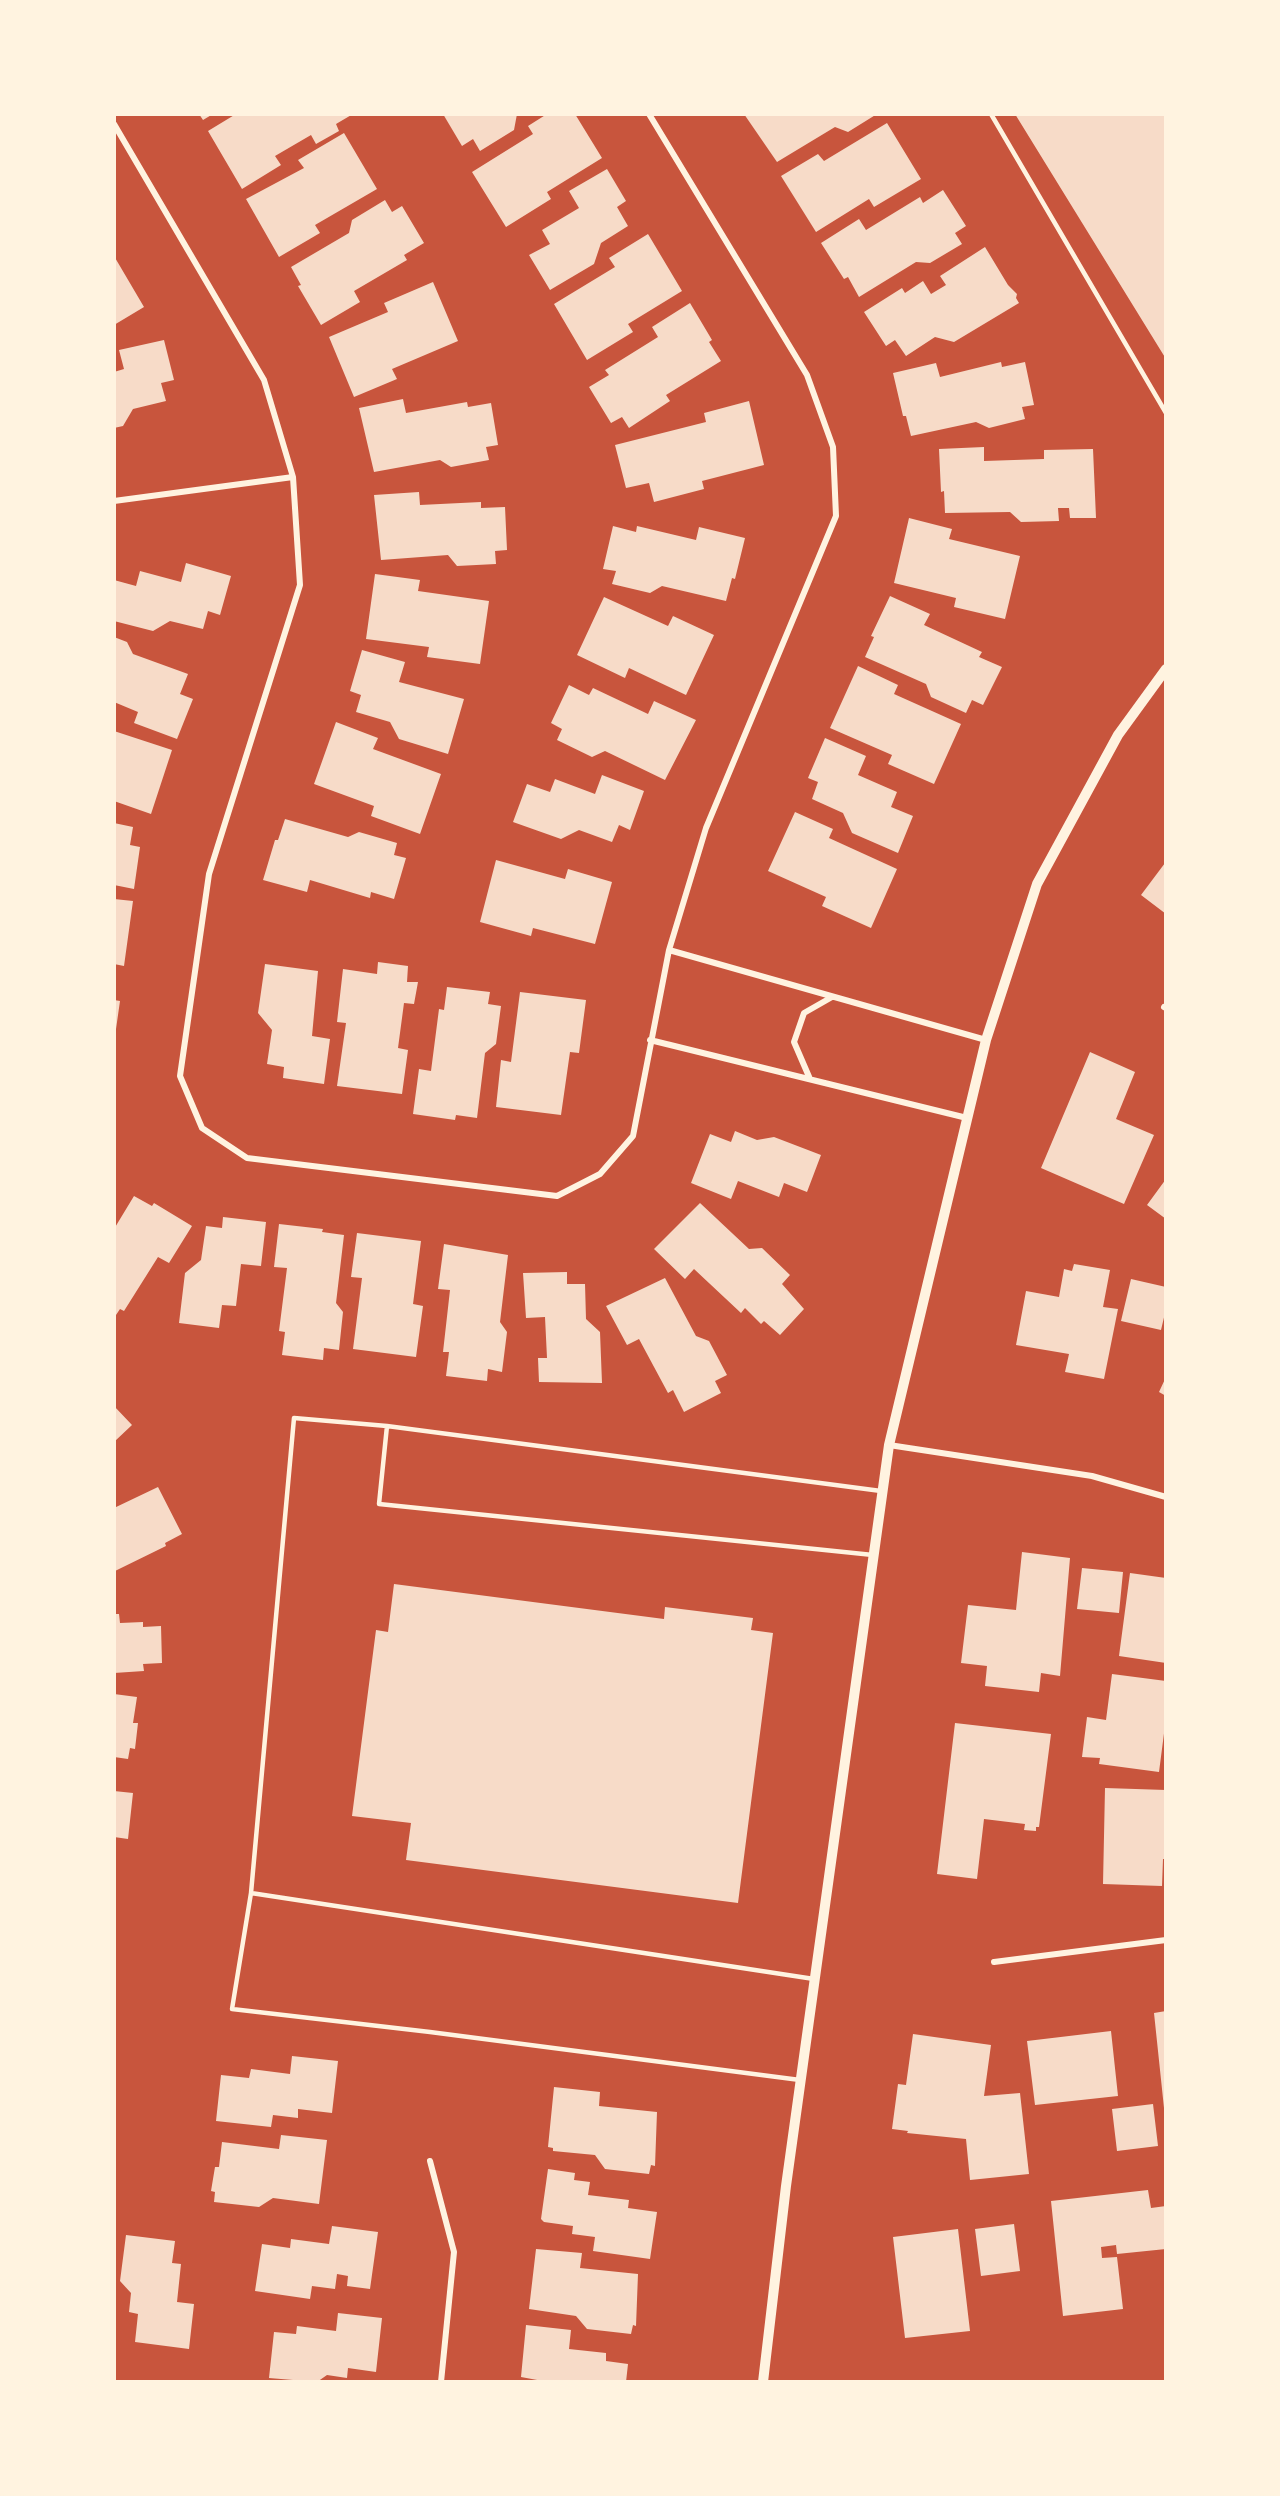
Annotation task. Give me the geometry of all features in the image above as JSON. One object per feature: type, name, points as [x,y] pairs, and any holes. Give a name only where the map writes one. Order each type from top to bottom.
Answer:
[{"type":"street","points":[[114,124],[264,380],[293,477],[300,585],[209,874],[180,1076],[202,1128],[248,1158],[557,1196],[600,1174],[633,1136],[669,950],[706,828],[836,516],[833,447],[807,375],[650,114]]},
{"type":"street","points":[[114,501],[293,477]]},
{"type":"street","points":[[763,2382],[800,2080],[889,1445],[986,1040],[1037,884],[1118,735],[1166,669]]},
{"type":"street","points":[[669,950],[986,1040]]},
{"type":"street","points":[[810,1079],[794,1042],[804,1012],[832,997]]},
{"type":"street","points":[[650,1040],[967,1118]]},
{"type":"street","points":[[889,1445],[1092,1476],[1166,1497]]},
{"type":"street","points":[[994,1962],[1166,1940]]},
{"type":"street","points":[[430,2161],[454,2252],[441,2382]]},
{"type":"lane","points":[[991,114],[1166,413]]},
{"type":"lane","points":[[800,2080],[430,2032],[231,2009],[251,1893],[294,1418],[387,1426],[882,1491]]},
{"type":"lane","points":[[387,1426],[379,1504],[873,1555]]},
{"type":"lane","points":[[251,1893],[814,1980]]},
{"type":"building","points":[[199,114],[213,114],[203,120]]},
{"type":"building","points":[[236,114],[353,114],[336,124],[339,131],[316,144],[311,135],[275,156],[281,165],[242,189],[208,131]]},
{"type":"building","points":[[443,114],[517,114],[514,130],[480,151],[473,139],[462,146]]},
{"type":"building","points":[[547,114],[575,114],[602,158],[547,192],[551,199],[506,227],[472,172],[533,134],[528,126]]},
{"type":"building","points":[[744,114],[877,114],[848,132],[835,127],[777,162]]},
{"type":"building","points":[[1015,114],[1166,114],[1166,359]]},
{"type":"building","points":[[887,123],[921,179],[874,207],[869,199],[816,232],[781,176],[818,154],[824,161]]},
{"type":"building","points":[[344,133],[377,189],[315,225],[320,233],[279,257],[246,199],[304,168],[298,160]]},
{"type":"building","points":[[607,169],[626,201],[617,207],[628,226],[601,243],[594,264],[550,290],[529,255],[550,244],[542,230],[579,208],[569,191]]},
{"type":"building","points":[[943,190],[966,226],[955,233],[962,244],[930,263],[916,262],[859,297],[848,277],[844,279],[821,243],[859,219],[866,230],[920,197],[923,203]]},
{"type":"building","points":[[385,200],[392,212],[402,206],[424,243],[404,255],[407,260],[354,291],[360,302],[321,325],[298,286],[301,285],[291,267],[349,233],[352,220]]},
{"type":"building","points":[[648,234],[682,291],[628,324],[633,332],[587,360],[554,304],[615,267],[609,258]]},
{"type":"building","points":[[985,247],[1008,285],[1017,294],[1016,298],[1019,303],[954,342],[935,337],[906,356],[895,340],[886,346],[864,312],[902,288],[905,293],[923,281],[931,294],[946,285],[940,276]]},
{"type":"building","points":[[114,256],[144,307],[114,325]]},
{"type":"building","points":[[433,282],[458,341],[392,369],[397,379],[354,397],[329,337],[388,312],[384,303]]},
{"type":"building","points":[[690,303],[712,340],[709,342],[721,361],[666,395],[670,401],[629,428],[622,417],[611,423],[589,387],[609,375],[605,370],[658,337],[652,327]]},
{"type":"building","points":[[164,340],[174,380],[161,383],[166,401],[133,409],[123,426],[114,428],[114,372],[124,369],[119,350]]},
{"type":"building","points":[[1001,362],[1002,367],[1025,362],[1034,405],[1022,407],[1025,419],[989,428],[976,422],[911,436],[906,416],[903,416],[893,373],[936,363],[940,377]]},
{"type":"building","points":[[403,399],[406,413],[467,402],[468,407],[491,403],[498,445],[486,447],[489,460],[451,467],[440,460],[374,472],[359,408]]},
{"type":"building","points":[[749,401],[764,465],[702,481],[704,489],[654,502],[649,483],[626,488],[615,445],[706,422],[704,413]]},
{"type":"building","points":[[984,447],[984,461],[1044,459],[1044,450],[1093,449],[1096,518],[1070,518],[1069,508],[1058,508],[1059,521],[1021,522],[1010,512],[945,513],[944,491],[941,492],[939,449]]},
{"type":"building","points":[[419,492],[420,505],[481,502],[481,508],[505,507],[507,550],[495,551],[496,564],[457,566],[448,555],[381,560],[374,495]]},
{"type":"building","points":[[909,518],[952,529],[949,539],[1020,556],[1005,619],[954,607],[956,598],[894,583]]},
{"type":"building","points":[[613,526],[636,532],[637,526],[696,540],[699,527],[745,538],[735,579],[732,578],[726,601],[662,586],[650,593],[612,584],[616,571],[603,569]]},
{"type":"building","points":[[186,563],[231,576],[220,615],[208,611],[203,629],[170,621],[153,631],[114,621],[114,580],[136,586],[140,571],[181,582]]},
{"type":"building","points":[[375,574],[420,580],[418,591],[489,601],[480,664],[427,657],[429,647],[366,639]]},
{"type":"building","points":[[890,596],[930,614],[924,625],[982,652],[979,657],[1002,667],[983,705],[972,700],[966,713],[931,697],[926,684],[865,657],[874,637],[871,636]]},
{"type":"building","points":[[604,597],[668,626],[673,616],[714,635],[686,695],[629,668],[625,678],[577,655]]},
{"type":"building","points":[[114,637],[127,642],[133,654],[188,674],[180,694],[193,699],[177,739],[134,723],[138,712],[114,702]]},
{"type":"building","points":[[362,650],[405,662],[399,682],[464,699],[448,754],[399,739],[390,722],[356,712],[361,695],[350,691]]},
{"type":"building","points":[[858,666],[898,685],[894,694],[961,724],[934,784],[888,764],[892,755],[830,728]]},
{"type":"building","points":[[569,685],[589,695],[593,688],[648,714],[654,701],[696,720],[665,780],[605,751],[592,757],[557,740],[562,729],[551,723]]},
{"type":"building","points":[[336,722],[378,738],[373,749],[441,774],[420,834],[371,816],[374,806],[314,784]]},
{"type":"building","points":[[114,731],[172,750],[151,814],[114,801]]},
{"type":"building","points":[[825,738],[866,756],[858,775],[897,792],[891,807],[913,816],[898,853],[852,833],[843,813],[812,799],[818,782],[808,778]]},
{"type":"building","points":[[602,775],[644,791],[630,830],[619,825],[612,842],[579,830],[561,839],[513,822],[527,784],[550,792],[555,779],[595,794]]},
{"type":"building","points":[[795,812],[833,829],[829,838],[897,869],[871,928],[822,906],[826,897],[768,871]]},
{"type":"building","points":[[285,819],[348,837],[359,832],[397,843],[394,855],[406,858],[394,899],[371,892],[370,898],[310,880],[307,892],[263,880],[275,840],[278,840]]},
{"type":"building","points":[[114,823],[133,827],[130,845],[140,847],[134,889],[114,885]]},
{"type":"building","points":[[496,860],[565,879],[568,869],[612,882],[595,944],[533,928],[531,936],[480,922]]},
{"type":"building","points":[[1166,864],[1166,914],[1141,895]]},
{"type":"building","points":[[114,899],[133,901],[124,966],[114,964]]},
{"type":"building","points":[[378,962],[408,966],[407,982],[418,982],[414,1004],[404,1003],[398,1048],[408,1050],[402,1094],[337,1086],[346,1023],[337,1022],[343,969],[377,974]]},
{"type":"building","points":[[265,964],[318,971],[312,1036],[330,1039],[324,1084],[283,1078],[284,1067],[267,1064],[272,1030],[258,1013]]},
{"type":"building","points":[[447,987],[490,992],[488,1004],[501,1006],[496,1044],[485,1053],[477,1118],[456,1115],[455,1120],[413,1114],[419,1069],[431,1071],[439,1009],[444,1010]]},
{"type":"building","points":[[520,992],[586,1000],[579,1053],[570,1052],[561,1115],[496,1107],[501,1060],[511,1062]]},
{"type":"building","points":[[114,1000],[120,1001],[115,1036],[114,1036]]},
{"type":"building","points":[[1090,1052],[1135,1072],[1116,1119],[1154,1135],[1124,1204],[1041,1168]]},
{"type":"building","points":[[735,1131],[757,1140],[774,1137],[821,1155],[807,1192],[784,1183],[779,1197],[738,1181],[731,1199],[691,1183],[710,1134],[731,1142]]},
{"type":"building","points":[[1166,1179],[1166,1219],[1147,1205]]},
{"type":"building","points":[[134,1196],[152,1206],[154,1203],[192,1226],[169,1263],[158,1257],[124,1311],[120,1309],[114,1318],[114,1229]]},
{"type":"building","points":[[700,1203],[749,1249],[762,1248],[790,1275],[782,1284],[804,1309],[780,1335],[764,1321],[761,1324],[745,1308],[741,1313],[694,1269],[685,1279],[654,1249]]},
{"type":"building","points":[[223,1217],[266,1222],[261,1266],[241,1264],[236,1306],[222,1305],[219,1328],[179,1323],[185,1273],[201,1260],[206,1226],[222,1228]]},
{"type":"building","points":[[279,1224],[323,1229],[322,1232],[344,1235],[336,1303],[343,1312],[339,1350],[324,1348],[323,1360],[282,1355],[285,1332],[279,1331],[287,1268],[274,1267]]},
{"type":"building","points":[[357,1233],[421,1241],[413,1304],[423,1306],[416,1357],[353,1349],[362,1278],[351,1277]]},
{"type":"building","points":[[444,1244],[508,1255],[500,1322],[507,1332],[502,1372],[488,1369],[487,1381],[446,1376],[449,1352],[443,1352],[450,1290],[438,1289]]},
{"type":"building","points":[[1074,1264],[1110,1270],[1103,1307],[1118,1309],[1104,1379],[1065,1372],[1069,1354],[1016,1345],[1026,1291],[1059,1297],[1064,1269],[1072,1271]]},
{"type":"building","points":[[567,1272],[567,1284],[585,1284],[586,1319],[600,1332],[602,1383],[539,1382],[538,1358],[547,1358],[545,1317],[526,1318],[523,1273]]},
{"type":"building","points":[[665,1278],[696,1336],[709,1341],[727,1375],[715,1381],[721,1393],[684,1412],[673,1390],[668,1393],[639,1339],[627,1345],[606,1306]]},
{"type":"building","points":[[1131,1279],[1166,1287],[1166,1309],[1161,1330],[1121,1321]]},
{"type":"building","points":[[1166,1377],[1166,1396],[1159,1392]]},
{"type":"building","points":[[114,1406],[132,1425],[114,1442]]},
{"type":"building","points":[[158,1487],[182,1534],[165,1543],[166,1546],[115,1571],[114,1508]]},
{"type":"building","points":[[1022,1552],[1070,1558],[1060,1676],[1041,1673],[1039,1692],[985,1686],[987,1666],[961,1663],[968,1605],[1016,1610]]},
{"type":"building","points":[[1082,1568],[1123,1572],[1119,1613],[1077,1609]]},
{"type":"building","points":[[1130,1573],[1166,1578],[1166,1663],[1119,1656]]},
{"type":"building","points":[[394,1584],[664,1619],[665,1607],[753,1618],[751,1630],[773,1633],[738,1903],[406,1860],[411,1823],[352,1816],[376,1630],[388,1632]]},
{"type":"building","points":[[114,1614],[119,1614],[120,1623],[143,1622],[143,1627],[161,1626],[162,1663],[143,1664],[144,1671],[114,1673]]},
{"type":"building","points":[[1112,1674],[1166,1681],[1166,1718],[1159,1772],[1099,1764],[1100,1758],[1082,1757],[1087,1717],[1106,1720]]},
{"type":"building","points":[[114,1694],[137,1697],[133,1723],[138,1723],[135,1749],[130,1748],[128,1759],[114,1757]]},
{"type":"building","points":[[955,1723],[1051,1734],[1039,1827],[1036,1827],[1036,1831],[1024,1830],[1025,1824],[984,1819],[977,1879],[937,1874]]},
{"type":"building","points":[[1105,1788],[1166,1790],[1166,1859],[1163,1859],[1162,1886],[1103,1884]]},
{"type":"building","points":[[114,1791],[133,1793],[128,1839],[114,1837]]},
{"type":"building","points":[[1166,2011],[1166,2108],[1164,2108],[1154,2013]]},
{"type":"building","points":[[1111,2031],[1118,2096],[1035,2105],[1027,2041]]},
{"type":"building","points":[[913,2034],[991,2045],[984,2096],[1020,2093],[1029,2174],[970,2180],[966,2139],[907,2133],[908,2131],[892,2129],[898,2084],[906,2085]]},
{"type":"building","points":[[292,2056],[338,2061],[332,2113],[298,2109],[298,2118],[273,2115],[271,2127],[216,2121],[221,2075],[249,2078],[251,2069],[290,2074]]},
{"type":"building","points":[[554,2087],[600,2092],[599,2106],[657,2112],[655,2166],[651,2165],[649,2174],[605,2169],[595,2155],[553,2151],[553,2148],[548,2147]]},
{"type":"building","points":[[1153,2104],[1158,2146],[1117,2151],[1112,2109]]},
{"type":"building","points":[[281,2135],[327,2140],[319,2204],[273,2198],[259,2207],[214,2202],[215,2192],[211,2191],[215,2167],[219,2167],[222,2142],[279,2149]]},
{"type":"building","points":[[548,2169],[575,2173],[574,2180],[590,2182],[588,2195],[629,2200],[628,2208],[657,2212],[650,2259],[593,2251],[595,2237],[572,2234],[573,2226],[544,2222],[541,2219]]},
{"type":"building","points":[[1148,2190],[1151,2208],[1166,2206],[1166,2249],[1117,2254],[1116,2245],[1101,2247],[1102,2258],[1117,2257],[1123,2309],[1063,2316],[1051,2201]]},
{"type":"building","points":[[1014,2224],[1020,2271],[981,2276],[975,2229]]},
{"type":"building","points":[[332,2226],[378,2232],[370,2289],[347,2286],[348,2276],[337,2274],[335,2289],[312,2286],[310,2299],[255,2291],[262,2244],[290,2248],[291,2239],[329,2244]]},
{"type":"building","points":[[958,2229],[970,2331],[905,2338],[893,2237]]},
{"type":"building","points":[[126,2235],[175,2241],[172,2263],[181,2264],[177,2302],[194,2304],[189,2349],[135,2342],[138,2314],[129,2312],[131,2293],[120,2281]]},
{"type":"building","points":[[536,2249],[582,2253],[580,2268],[638,2274],[636,2326],[633,2325],[631,2334],[587,2329],[576,2316],[529,2309]]},
{"type":"building","points":[[338,2313],[382,2318],[376,2372],[348,2368],[347,2378],[327,2375],[317,2382],[269,2378],[274,2332],[296,2334],[297,2326],[336,2331]]},
{"type":"building","points":[[526,2325],[571,2330],[569,2349],[606,2353],[606,2361],[628,2364],[626,2382],[548,2382],[521,2377]]}]
